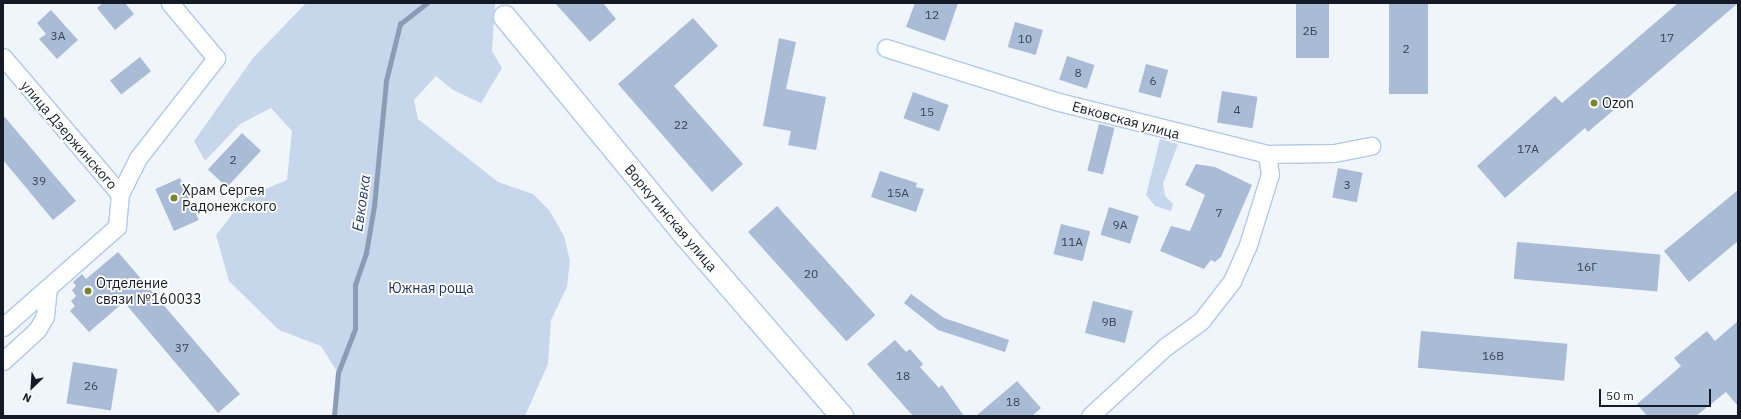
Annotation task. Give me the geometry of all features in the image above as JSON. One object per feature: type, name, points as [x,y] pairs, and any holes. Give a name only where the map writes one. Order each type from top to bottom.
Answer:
[{"type":"street","points":[[3,327],[117,227],[120,194],[138,158],[216,58],[170,3]]},
{"type":"street","name":"Воркутинская улица","points":[[505,17],[690,241],[842,416]]},
{"type":"street","name":"Евковская улица","points":[[886,48],[1055,102],[1267,154],[1334,153],[1370,146]]},
{"type":"street","name":"улица Дзержинского","points":[[3,57],[120,194]]},
{"type":"street","points":[[1090,416],[1164,348],[1201,321],[1232,281],[1248,245],[1270,174],[1267,154]]},
{"type":"street","points":[[3,361],[42,321],[49,302],[48,288]]},
{"type":"green space","name":"Южная роща","points":[[306,3],[495,3],[492,51],[502,68],[481,103],[453,90],[436,76],[414,100],[418,119],[498,182],[533,194],[549,210],[564,236],[570,261],[567,287],[551,320],[548,364],[525,416],[334,416],[338,373],[321,346],[279,330],[229,281],[216,235],[246,197],[287,180],[292,131],[271,108],[240,124],[205,161],[194,141],[253,58]]},
{"type":"green space","points":[[1160,139],[1178,144],[1163,184],[1165,196],[1173,204],[1171,211],[1155,206],[1146,195]]},
{"type":"building","points":[[103,3],[125,3],[134,14],[115,30],[97,8]]},
{"type":"building","points":[[555,3],[603,3],[616,19],[590,42]]},
{"type":"building","points":[[915,3],[958,3],[945,41],[906,27]]},
{"type":"building","points":[[1296,3],[1329,3],[1329,58],[1296,58]]},
{"type":"building","points":[[1389,3],[1428,3],[1428,94],[1389,94]]},
{"type":"building","points":[[1678,3],[1738,3],[1588,132],[1585,128],[1505,198],[1477,166],[1555,96],[1562,103]]},
{"type":"building","points":[[51,10],[78,40],[57,59],[39,39],[46,34],[37,23]]},
{"type":"building","points":[[693,18],[718,46],[674,86],[743,164],[712,192],[618,84]]},
{"type":"building","points":[[1015,22],[1043,30],[1036,55],[1008,47]]},
{"type":"building","points":[[779,38],[796,42],[786,89],[826,97],[816,150],[788,145],[791,131],[763,126]]},
{"type":"building","points":[[1067,56],[1095,65],[1087,89],[1059,80]]},
{"type":"building","points":[[140,57],[151,71],[121,95],[110,80]]},
{"type":"building","points":[[1146,64],[1168,70],[1161,98],[1138,92]]},
{"type":"building","points":[[1222,91],[1258,97],[1253,128],[1217,123]]},
{"type":"building","points":[[913,92],[949,105],[939,131],[903,118]]},
{"type":"building","points":[[3,115],[76,201],[53,220],[3,160]]},
{"type":"building","points":[[1099,124],[1115,128],[1103,174],[1087,171]]},
{"type":"building","points":[[242,133],[261,151],[227,187],[208,170]]},
{"type":"building","points":[[1196,164],[1215,167],[1252,185],[1221,257],[1215,262],[1211,260],[1204,269],[1160,251],[1171,226],[1190,231],[1205,195],[1185,185]]},
{"type":"building","points":[[1338,168],[1363,173],[1357,202],[1332,197]]},
{"type":"building","points":[[880,171],[917,183],[916,187],[924,189],[916,212],[871,197]]},
{"type":"building","points":[[180,178],[199,220],[174,231],[155,189]]},
{"type":"building","points":[[1738,190],[1738,241],[1689,282],[1664,251]]},
{"type":"building","points":[[777,206],[875,315],[846,341],[748,232]]},
{"type":"building","points":[[1109,207],[1139,216],[1130,244],[1101,235]]},
{"type":"building","points":[[1061,224],[1090,231],[1083,261],[1054,254]]},
{"type":"building","points":[[1517,242],[1660,255],[1657,291],[1514,279]]},
{"type":"building","points":[[118,252],[240,394],[218,413],[124,302],[89,332],[70,311],[75,306],[71,301],[76,296],[72,290],[76,286],[73,282],[82,274],[86,279]]},
{"type":"building","points":[[911,294],[944,318],[1009,340],[1005,352],[938,330],[904,303]]},
{"type":"building","points":[[1093,301],[1133,311],[1125,343],[1085,333]]},
{"type":"building","points":[[1738,321],[1738,406],[1726,392],[1696,416],[1647,416],[1637,404],[1681,366],[1674,358],[1707,331],[1715,341]]},
{"type":"building","points":[[1421,331],[1567,344],[1564,381],[1418,368]]},
{"type":"building","points":[[895,340],[906,352],[910,349],[923,364],[920,367],[939,388],[942,385],[964,416],[913,416],[867,364]]},
{"type":"building","points":[[73,362],[117,369],[111,411],[66,403]]},
{"type":"building","points":[[1017,381],[1041,408],[1032,416],[976,416]]},
{"type":"waterway","name":"Евковка","points":[[334,416],[338,373],[355,329],[355,285],[366,253],[374,206],[386,81],[400,24],[427,3]]},
{"type":"place","name":"Ozon","points":[[1594,103]]},
{"type":"place","name":"Храм Сергея Радонежского","points":[[174,198]]},
{"type":"place","name":"Отделение связи №160033","points":[[88,291]]}]
